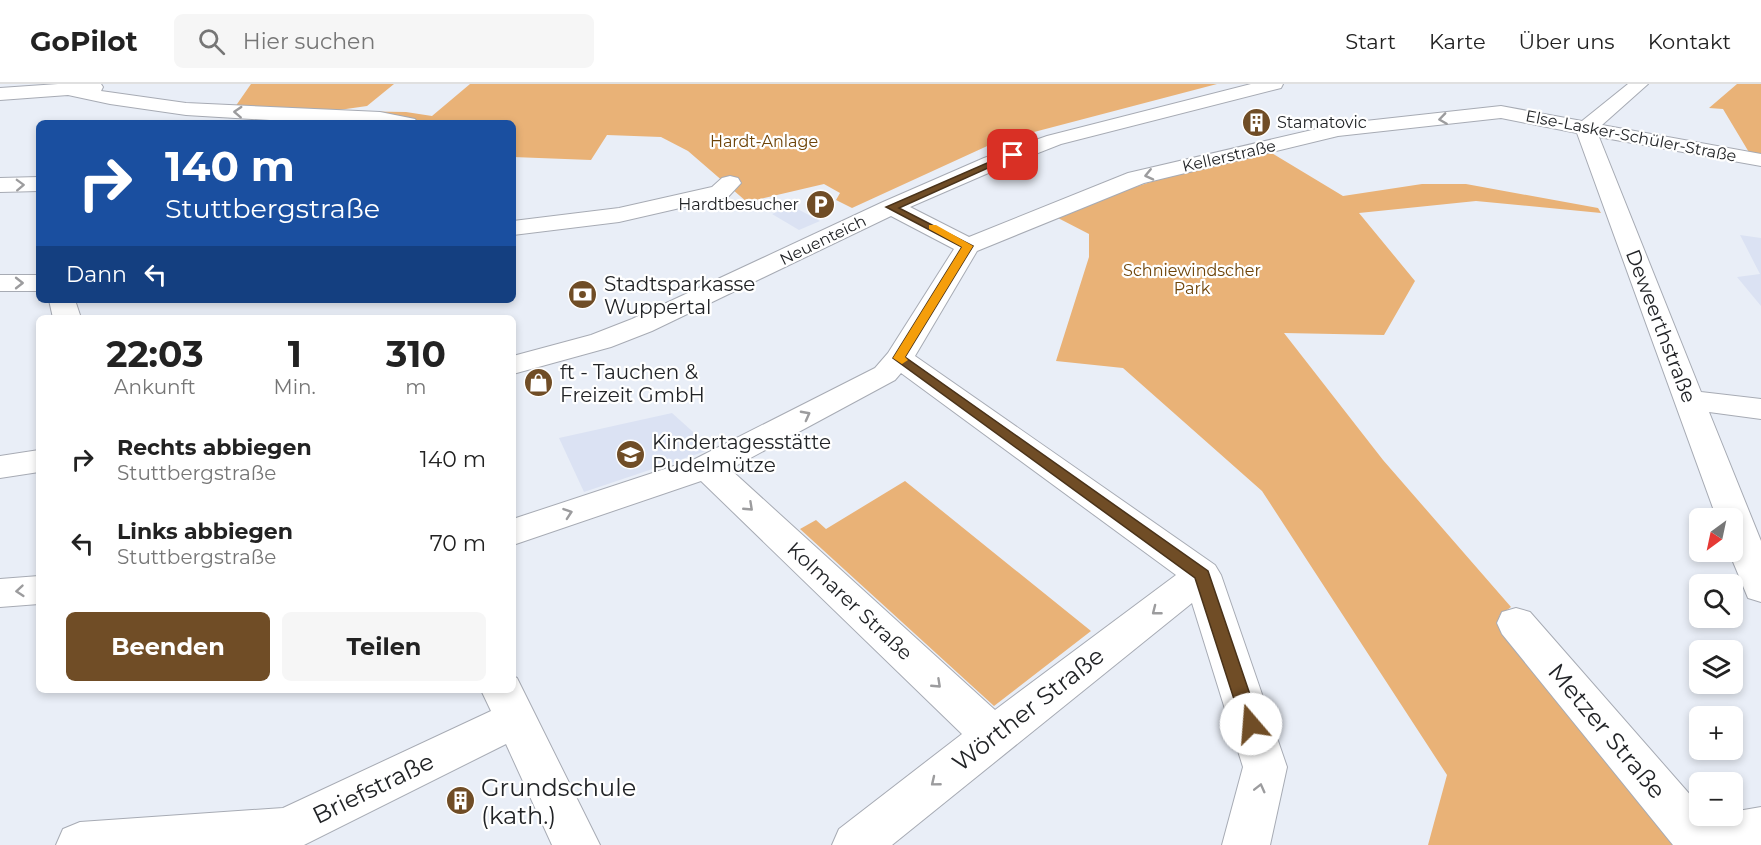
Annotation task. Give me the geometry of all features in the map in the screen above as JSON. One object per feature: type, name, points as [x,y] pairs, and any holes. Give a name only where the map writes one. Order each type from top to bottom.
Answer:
[{"type":"street","points":[[0,94],[131,84]]},
{"type":"street","name":"Neuenteich","points":[[516,364],[601,340],[642,325],[891,207],[992,163],[1054,140],[1271,84]]},
{"type":"street","points":[[1587,128],[1639,84]]},
{"type":"street","points":[[72,90],[130,103],[194,110],[391,120]]},
{"type":"street","name":"Else-Lasker-Schüler-Straße","points":[[1501,112],[1761,160]]},
{"type":"street","name":"Kellerstraße","points":[[968,246],[1136,178],[1338,130],[1501,112]]},
{"type":"street","name":"Deweerthstraße","points":[[1587,128],[1616,212],[1691,400],[1761,588]]},
{"type":"street","points":[[516,228],[619,215],[720,192],[730,183]]},
{"type":"street","points":[[0,185],[36,184]]},
{"type":"street","points":[[516,531],[707,467],[885,374],[899,358],[968,246],[891,207]]},
{"type":"street","points":[[0,283],[36,283]]},
{"type":"street","points":[[899,358],[1202,575],[1265,767],[1246,845]]},
{"type":"street","points":[[1691,400],[1761,409]]},
{"type":"street","name":"Kolmarer Straße","points":[[707,467],[993,736]]},
{"type":"street","points":[[1725,489],[1761,520]]},
{"type":"street","name":"Wörther Straße","points":[[856,845],[1202,575]]},
{"type":"street","points":[[0,593],[36,590]]},
{"type":"street","name":"Metzer Straße","points":[[1516,622],[1698,842],[1761,829]]},
{"type":"street","points":[[509,704],[576,845]]},
{"type":"street","name":"Briefstraße","points":[[80,845],[286,830],[509,704]]},
{"type":"shaded area","points":[[792,206],[820,221],[799,230],[772,214]]},
{"type":"shaded area","points":[[1740,235],[1761,238],[1761,306],[1737,277],[1760,274]]},
{"type":"shaded area","name":"Kindertagesstätte Pudelmütze","points":[[672,413],[712,449],[584,492],[559,438]]},
{"type":"green space","points":[[251,84],[394,84],[367,106],[332,111],[235,107]]},
{"type":"green space","name":"Hardt-Anlage","points":[[470,84],[1217,84],[996,142],[852,208],[836,200],[840,193],[824,184],[747,202],[688,151],[661,137],[607,135],[591,160],[516,157],[516,120],[413,120],[344,111],[406,112],[432,116]]},
{"type":"green space","points":[[1737,84],[1761,84],[1761,156],[1750,154],[1723,109],[1709,108]]},
{"type":"green space","name":"Schniewindscher Park","points":[[1270,152],[1343,196],[1422,184],[1466,184],[1598,208],[1601,213],[1476,201],[1359,213],[1415,281],[1384,335],[1284,333],[1383,460],[1511,607],[1499,616],[1681,833],[1675,845],[1428,845],[1447,775],[1262,491],[1123,368],[1056,361],[1089,257],[1089,234],[1058,218],[1132,188],[1182,172]]},
{"type":"green space","points":[[905,481],[1091,631],[994,706],[800,529],[816,520],[826,529]]},
{"type":"slow traffic","points":[[902,360],[899,358],[968,246],[932,227]]},
{"type":"place","name":"Stamatovic","points":[[1256,122]]},
{"type":"place","name":"Hardtbesucher","points":[[820,204]]},
{"type":"place","name":"Stadtsparkasse Wuppertal","points":[[583,295]]},
{"type":"place","name":"ft - Tauchen & Freizeit GmbH","points":[[539,383]]},
{"type":"place","name":"Kindertagesstätte Pudelmütze","points":[[631,454]]},
{"type":"place","name":"Grundschule (kath.)","points":[[460,801]]},
{"type":"route","points":[[1013,155],[891,207],[968,246],[899,358],[1202,575],[1251,724]]}]
